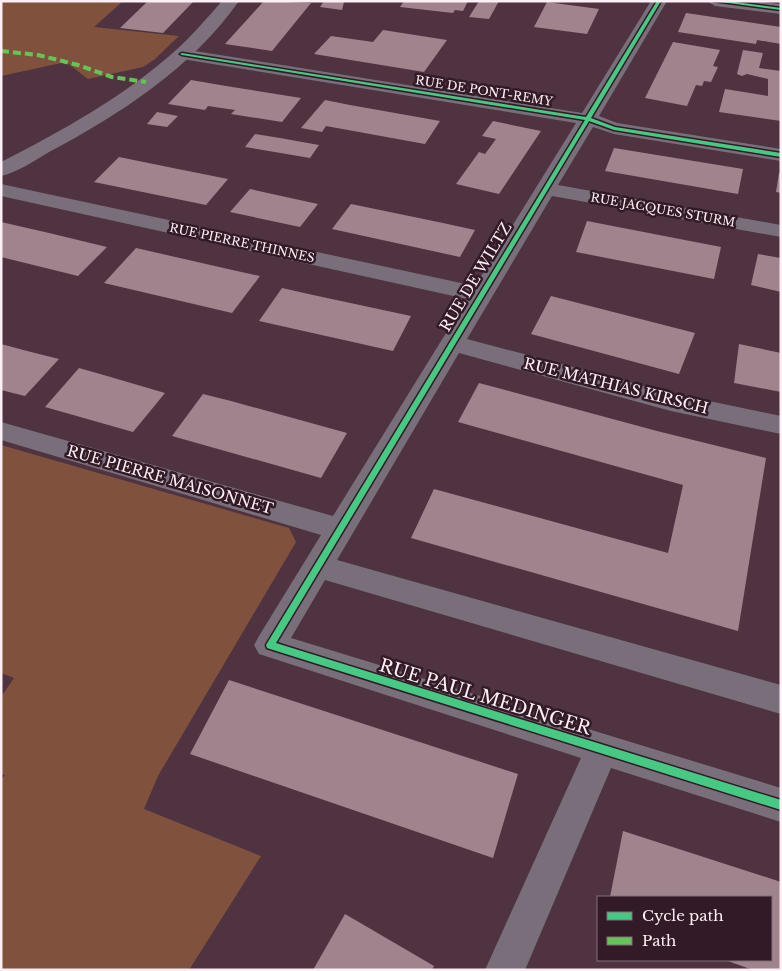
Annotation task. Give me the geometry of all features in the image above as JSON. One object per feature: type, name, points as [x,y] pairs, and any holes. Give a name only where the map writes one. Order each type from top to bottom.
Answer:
[{"type":"street","points":[[1,170],[102,114],[182,54],[230,1]]},
{"type":"street","name":"RUE DE WILTZ","points":[[317,566],[659,1]]},
{"type":"street","points":[[715,1],[781,9]]},
{"type":"street","name":"RUE DE PONT-REMY","points":[[182,54],[781,140]]},
{"type":"street","name":"RUE DE PONT-REMY","points":[[591,114],[614,128],[781,155]]},
{"type":"street","name":"RUE JACQUES STURM","points":[[545,189],[781,231]]},
{"type":"street","name":"RUE PIERRE THINNES","points":[[1,190],[482,295]]},
{"type":"street","name":"RUE MATHIAS KIRSCH","points":[[452,343],[671,402],[781,425]]},
{"type":"street","name":"RUE PIERRE MAISONNET","points":[[1,432],[340,529]]},
{"type":"street","points":[[317,566],[781,700]]},
{"type":"street","name":"RUE PAUL MEDINGER","points":[[317,566],[270,646],[781,805]]},
{"type":"street","points":[[504,970],[602,749]]},
{"type":"shaded area","points":[[1,1],[123,1],[94,27],[179,36],[155,59],[143,67],[88,79],[66,62],[1,76]]},
{"type":"shaded area","points":[[1,445],[289,528],[296,542],[158,776],[144,809],[261,856],[189,970],[1,970],[1,780],[5,775],[1,774],[1,697],[14,678],[1,673]]},
{"type":"building","points":[[148,1],[194,1],[163,33],[120,28]]},
{"type":"building","points":[[264,1],[311,3],[272,51],[225,44]]},
{"type":"building","points":[[324,1],[344,2],[342,10],[320,7]]},
{"type":"building","points":[[404,1],[468,1],[463,11],[455,10],[453,13],[400,7]]},
{"type":"building","points":[[479,1],[499,1],[489,19],[469,17]]},
{"type":"building","points":[[547,2],[599,9],[587,34],[534,27]]},
{"type":"building","points":[[686,13],[781,27],[781,44],[757,40],[756,44],[678,32]]},
{"type":"building","points":[[383,30],[447,40],[424,72],[314,54],[331,36],[373,42]]},
{"type":"building","points":[[673,42],[720,50],[713,66],[718,67],[711,82],[704,81],[702,86],[696,85],[687,106],[645,98]]},
{"type":"building","points":[[743,50],[763,53],[759,68],[781,71],[781,121],[719,112],[725,89],[768,96],[768,79],[747,74],[742,76],[737,74]]},
{"type":"building","points":[[191,80],[301,98],[282,122],[231,114],[235,110],[208,106],[205,110],[168,104]]},
{"type":"building","points":[[325,100],[440,121],[425,144],[326,126],[322,132],[301,128]]},
{"type":"building","points":[[157,112],[178,116],[167,127],[147,124]]},
{"type":"building","points":[[493,121],[541,131],[499,194],[456,184],[479,152],[485,154],[496,139],[482,136]]},
{"type":"building","points":[[255,134],[319,145],[310,158],[245,147]]},
{"type":"building","points":[[614,148],[743,169],[738,194],[605,171]]},
{"type":"building","points":[[119,157],[228,179],[206,205],[94,182]]},
{"type":"building","points":[[779,173],[781,173],[781,193],[776,192]]},
{"type":"building","points":[[250,189],[318,204],[300,227],[230,212]]},
{"type":"building","points":[[351,204],[475,230],[460,257],[332,229]]},
{"type":"building","points":[[587,221],[721,247],[714,279],[576,252]]},
{"type":"building","points":[[1,222],[107,247],[78,276],[1,257]]},
{"type":"building","points":[[136,248],[260,276],[232,313],[104,283]]},
{"type":"building","points":[[758,254],[781,258],[781,292],[751,285]]},
{"type":"building","points":[[282,288],[411,316],[393,351],[259,321]]},
{"type":"building","points":[[551,296],[695,333],[679,374],[531,334]]},
{"type":"building","points":[[1,344],[59,359],[25,396],[1,390]]},
{"type":"building","points":[[739,344],[781,353],[781,392],[734,383]]},
{"type":"building","points":[[79,368],[165,393],[133,432],[45,407]]},
{"type":"building","points":[[479,383],[766,458],[738,631],[411,538],[434,489],[668,553],[683,485],[458,422]]},
{"type":"building","points":[[203,394],[347,433],[321,478],[172,436]]},
{"type":"building","points":[[229,680],[518,774],[493,858],[190,754]]},
{"type":"building","points":[[623,831],[781,882],[781,970],[753,970],[728,961],[772,961],[772,896],[610,896]]},
{"type":"building","points":[[345,914],[434,966],[432,970],[313,970]]},
{"type":"marked path","points":[[1,51],[38,55],[78,65],[112,77],[146,82]]},
{"type":"cycle path","points":[[659,1],[270,645],[781,805]]},
{"type":"cycle path","points":[[715,1],[781,9]]},
{"type":"cycle path","points":[[182,54],[588,119],[614,128],[781,155]]}]
